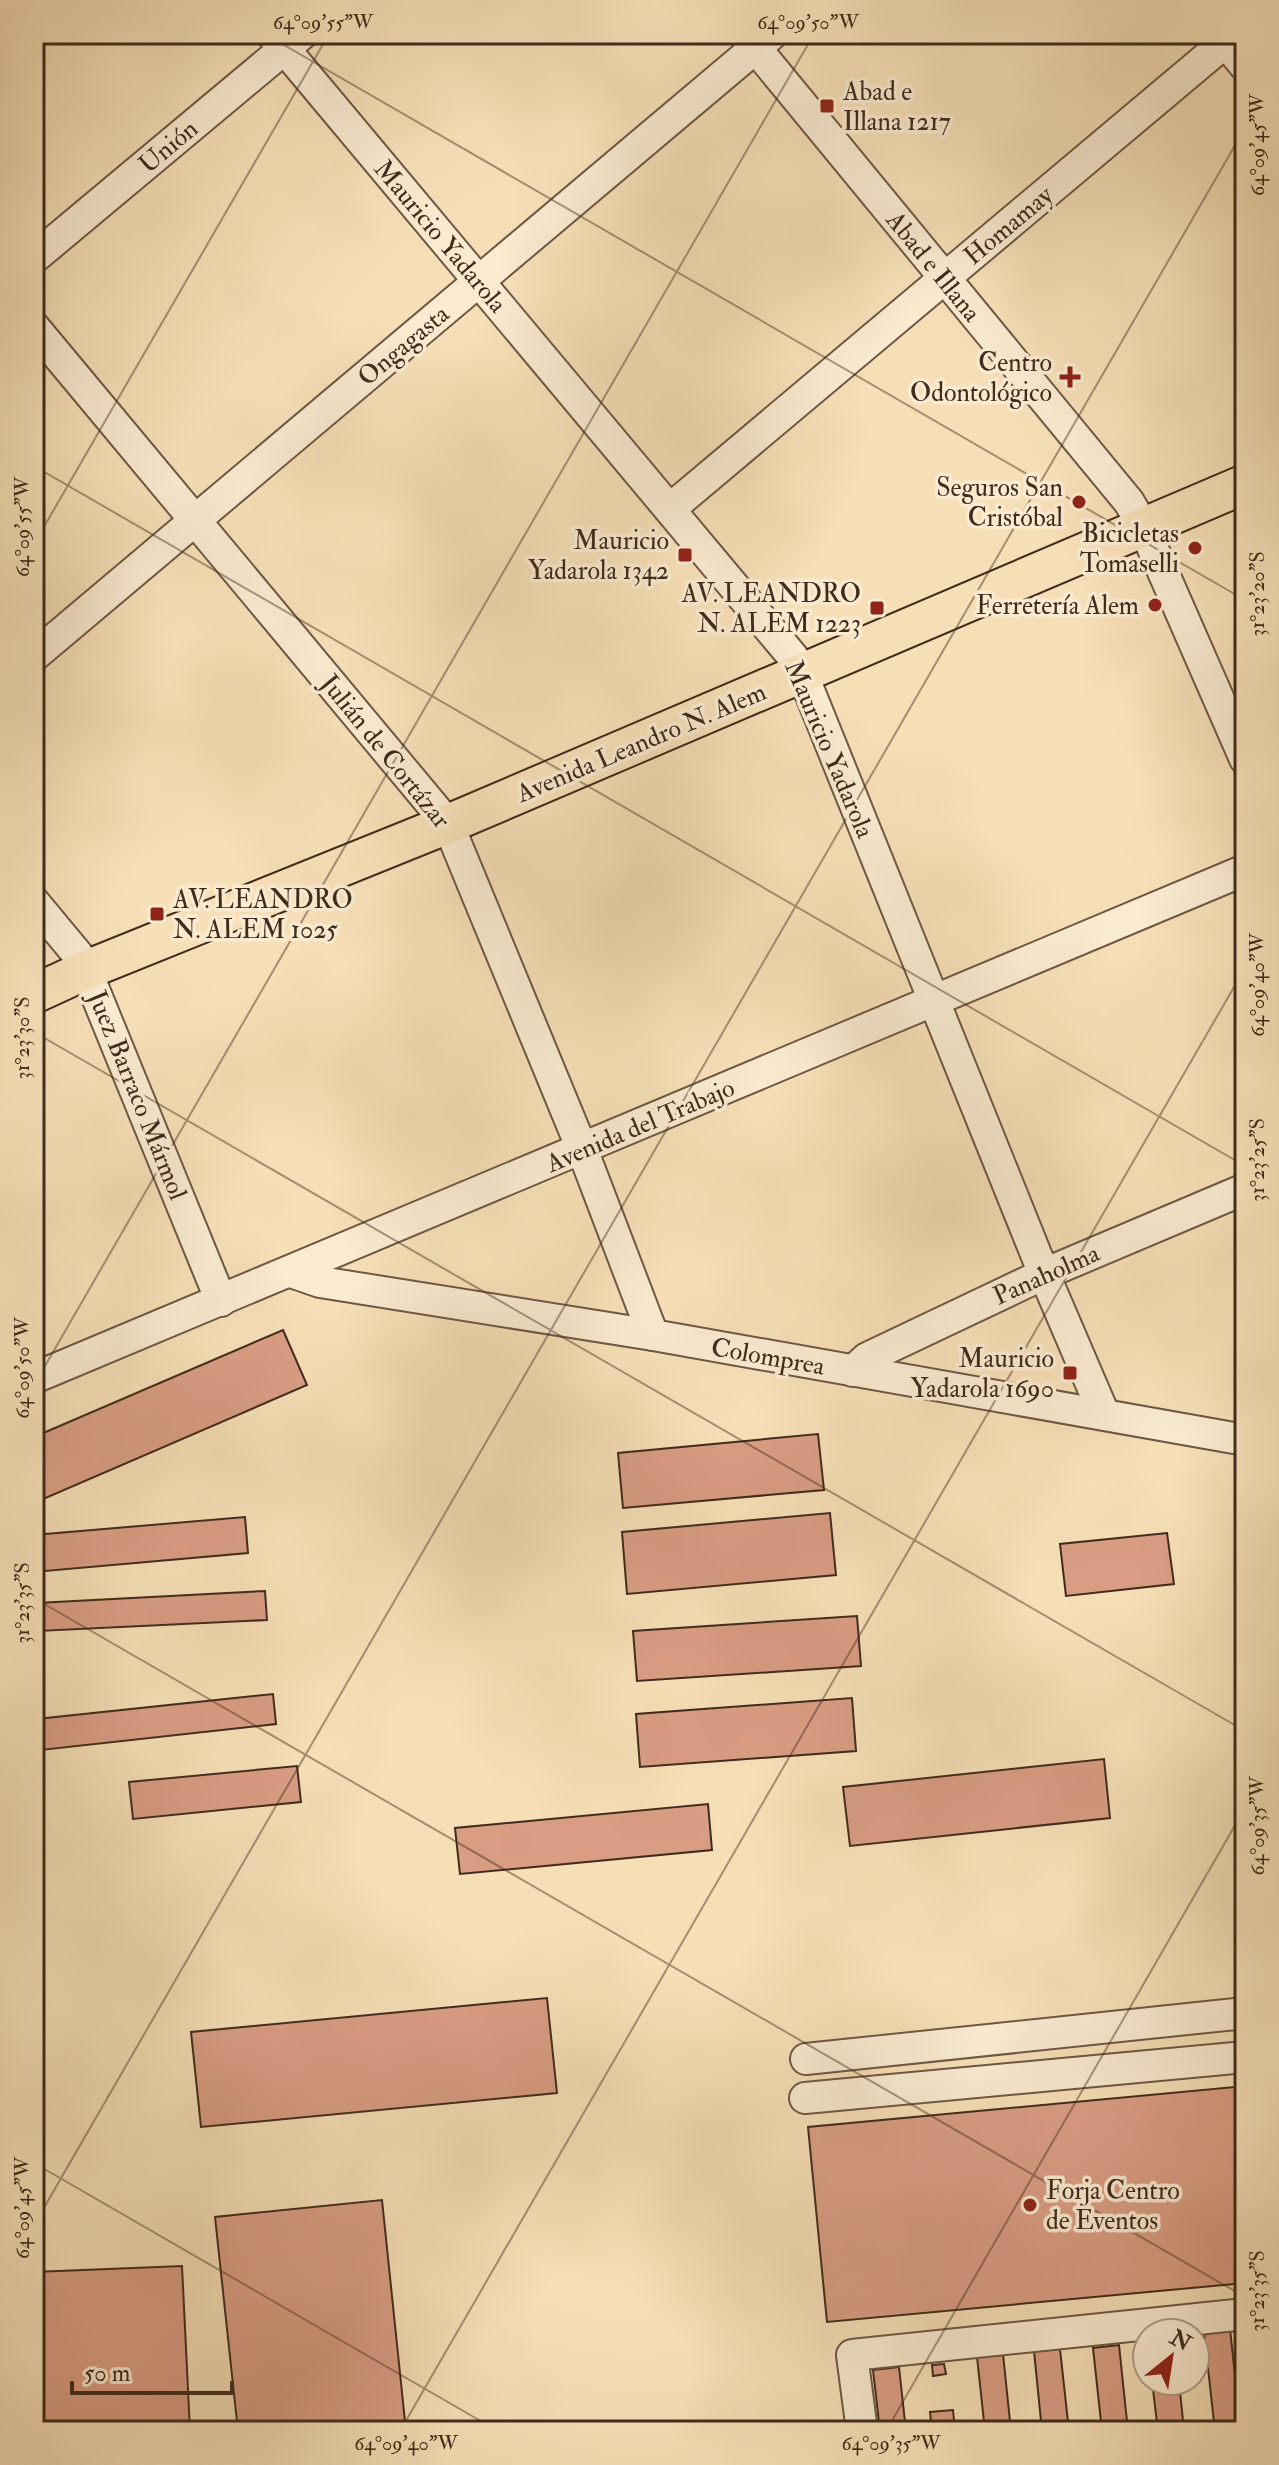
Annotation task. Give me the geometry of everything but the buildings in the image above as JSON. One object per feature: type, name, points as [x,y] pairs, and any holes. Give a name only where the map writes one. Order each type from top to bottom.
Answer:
[{"type":"main road","name":"Avenida Leandro N. Alem","points":[[34,994],[86,970],[448,824],[1245,484]]},
{"type":"street","points":[[1226,37],[1245,66]]},
{"type":"street","name":"Homamay","points":[[670,509],[1226,37]]},
{"type":"street","name":"Mauricio Yadarola","points":[[286,39],[479,281],[793,657],[1104,1414]]},
{"type":"street","name":"Unión","points":[[34,258],[286,39]]},
{"type":"street","name":"Abad e Illana","points":[[757,39],[943,279],[1129,502],[1143,526],[1245,759]]},
{"type":"street","name":"Ongagasta","points":[[34,656],[479,281],[757,39]]},
{"type":"street","name":"Julián de Cortázar","points":[[34,327],[448,824],[582,1149],[653,1335]]},
{"type":"street","name":"Avenida del Trabajo","points":[[34,1378],[1245,870]]},
{"type":"street","name":"Juez Barraco Mármol","points":[[34,902],[78,955],[86,970],[221,1301]]},
{"type":"street","name":"Panaholma","points":[[853,1371],[867,1358],[1044,1274],[1245,1189]]},
{"type":"street","name":"Colomprea","points":[[291,1272],[320,1282],[653,1335],[1245,1440]]},
{"type":"street","points":[[806,2059],[1245,2013]]},
{"type":"street","points":[[893,2050],[900,2089]]},
{"type":"street","points":[[805,2098],[1245,2057]]},
{"type":"street","points":[[862,2431],[852,2355],[1245,2314]]},
{"type":"place","name":"Abad e Illana 1217","points":[[827,106]]},
{"type":"place","name":"Centro Odontológico","points":[[1070,377]]},
{"type":"place","name":"Seguros San Cristóbal","points":[[1079,502]]},
{"type":"place","name":"Bicicletas Tomaselli","points":[[1195,548]]},
{"type":"place","name":"Mauricio Yadarola 1342","points":[[685,555]]},
{"type":"place","name":"Ferretería Alem","points":[[1155,605]]},
{"type":"place","name":"AV. LEANDRO N. ALEM 1223","points":[[877,608]]},
{"type":"place","name":"AV. LEANDRO N. ALEM 1025","points":[[157,914]]},
{"type":"place","name":"Mauricio Yadarola 1690","points":[[1070,1373]]},
{"type":"place","name":"Forja Centro de Eventos","points":[[1030,2205]]}]
